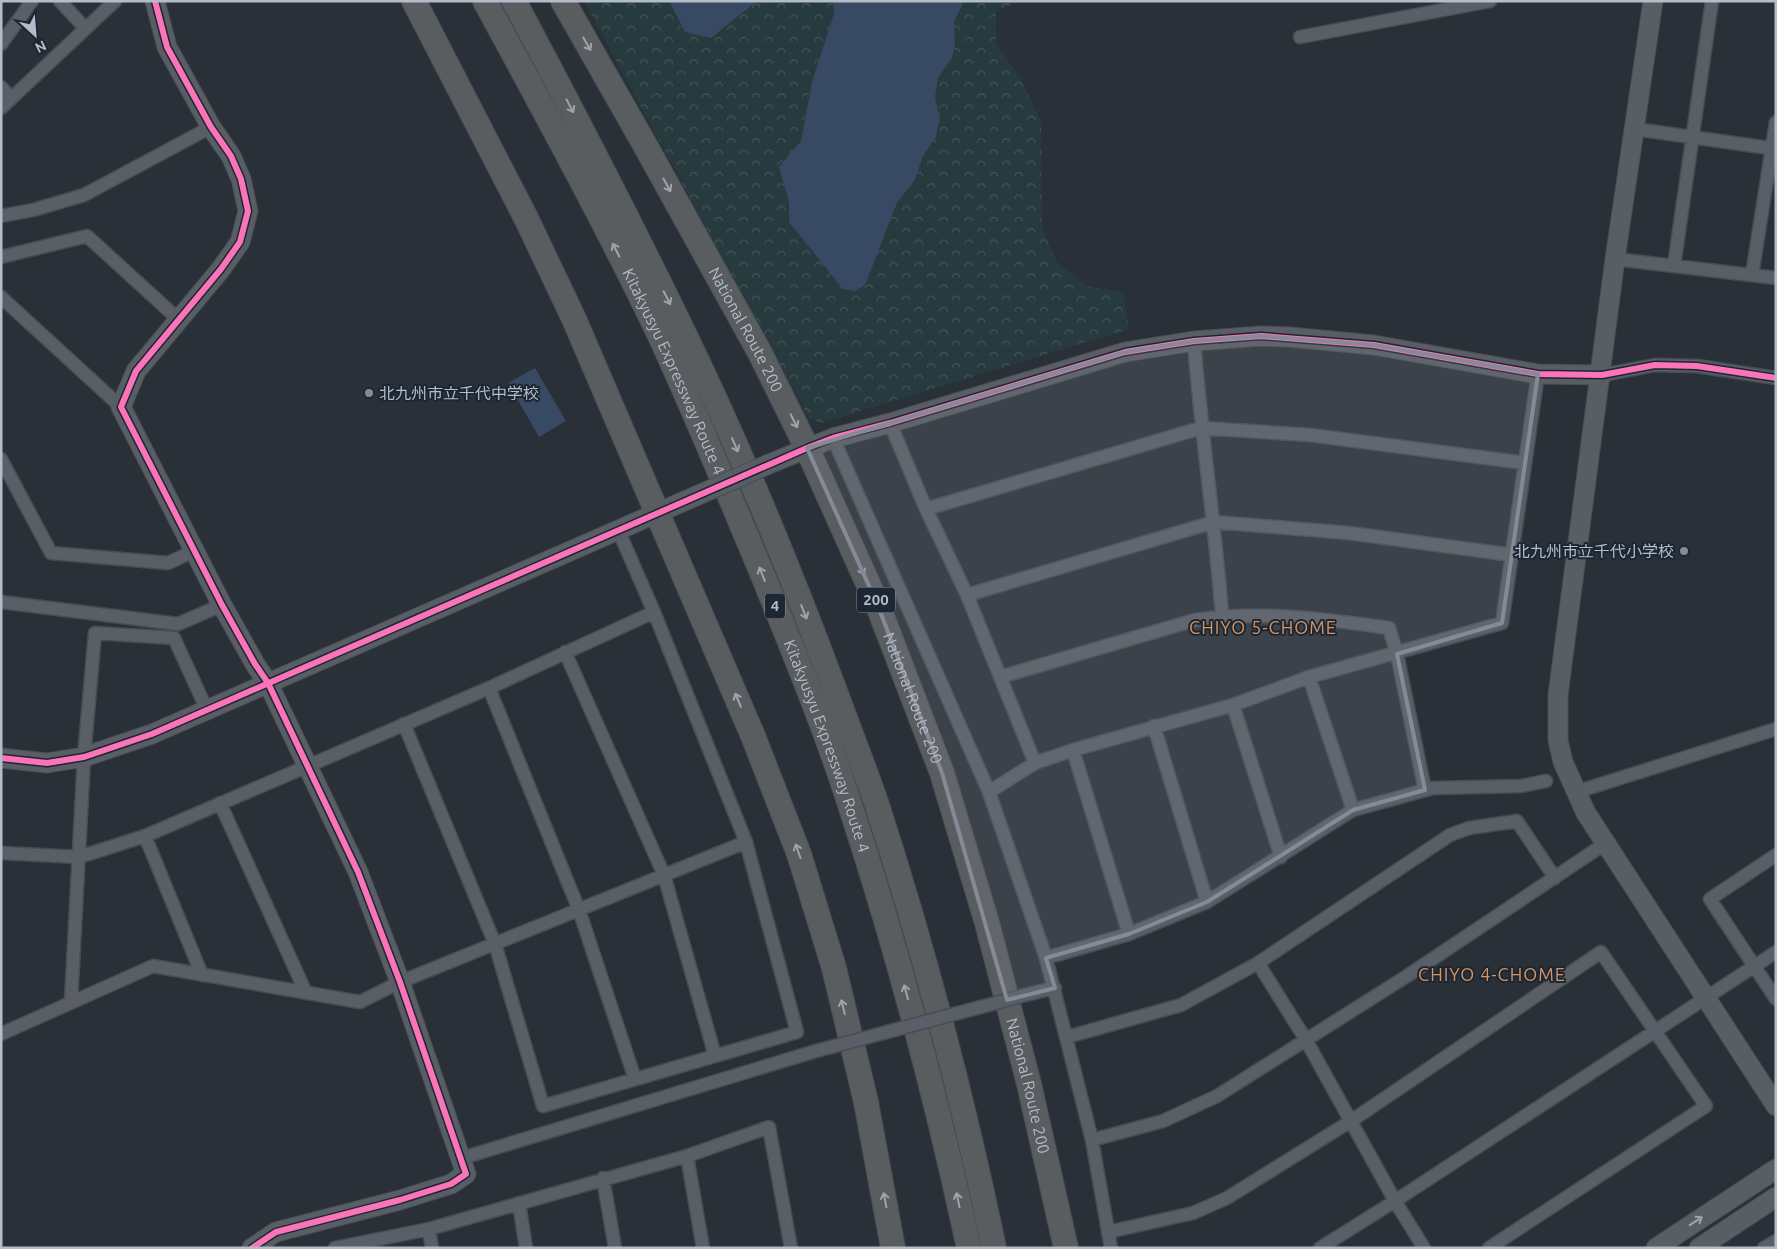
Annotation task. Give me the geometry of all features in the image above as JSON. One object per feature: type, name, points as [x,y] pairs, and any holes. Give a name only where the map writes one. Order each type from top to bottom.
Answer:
[{"type":"highway","points":[[414,1],[530,226],[574,319],[753,736],[799,854],[834,968],[866,1102],[893,1248]]},
{"type":"highway","name":"Kitakyusyu Expressway Route 4","points":[[485,1],[576,169],[660,337],[735,508],[790,642],[851,809],[899,966],[942,1124],[969,1248]]},
{"type":"highway","name":"Kitakyusyu Expressway Route 4","points":[[514,1],[598,159],[682,328],[757,496],[818,645],[876,804],[924,962],[966,1119],[994,1248]]},
{"type":"highway","name":"National Route 200","points":[[563,1],[755,345],[807,448],[878,606],[942,773],[987,923],[1029,1084],[1066,1248]]},
{"type":"street","points":[[1,44],[32,1]]},
{"type":"street","points":[[60,1],[85,28]]},
{"type":"street","points":[[1,108],[115,1]]},
{"type":"street","points":[[121,407],[136,371],[221,269],[240,242],[248,211],[241,179],[231,156],[211,127],[167,47],[155,1]]},
{"type":"street","points":[[1300,37],[1490,1]]},
{"type":"street","points":[[1653,1],[1615,259],[1602,375],[1558,695],[1558,740],[1562,762],[1586,813],[1776,1106]]},
{"type":"street","points":[[1674,266],[1712,1]]},
{"type":"street","points":[[1,87],[11,98]]},
{"type":"street","points":[[1752,275],[1774,149],[1776,122]]},
{"type":"street","points":[[1,216],[34,210],[84,195],[211,127]]},
{"type":"street","points":[[1634,129],[1774,149]]},
{"type":"street","points":[[1,258],[87,236],[178,319]]},
{"type":"street","points":[[1615,259],[1776,278]]},
{"type":"street","points":[[1,297],[121,407],[222,605],[255,664],[268,683],[358,872],[400,982],[462,1158],[466,1174],[452,1184],[400,1200],[276,1232],[252,1248]]},
{"type":"street","points":[[1,758],[47,763],[84,758],[152,734],[352,645],[619,532],[680,503],[807,448],[833,438],[890,423],[1125,352],[1194,341],[1261,336],[1374,345],[1538,374],[1602,375],[1655,365],[1696,366],[1776,378]]},
{"type":"street","points":[[1194,341],[1200,428],[1214,522],[1222,615]]},
{"type":"street","points":[[989,792],[1035,763],[1073,750],[1233,705],[1309,677],[1397,654],[1502,623],[1538,374]]},
{"type":"street","points":[[890,423],[926,510],[967,595],[1035,763]]},
{"type":"street","points":[[926,510],[1200,428],[1310,435],[1525,463]]},
{"type":"street","points":[[833,438],[989,792],[1046,958],[1092,1140],[1111,1248]]},
{"type":"street","points":[[1,460],[51,553],[168,563],[194,551]]},
{"type":"street","points":[[967,595],[1214,522],[1349,533],[1512,555]]},
{"type":"street","points":[[404,724],[495,944],[543,1106],[797,1032],[746,842],[654,612],[619,532]]},
{"type":"street","points":[[1,602],[178,624],[222,605]]},
{"type":"street","points":[[1,853],[79,857],[145,836],[489,688],[654,612]]},
{"type":"street","points":[[1000,678],[1195,620],[1222,615],[1310,617],[1389,628],[1397,654],[1425,790]]},
{"type":"street","points":[[71,1001],[84,758],[95,633],[174,638],[207,710]]},
{"type":"street","points":[[565,652],[664,875],[715,1056]]},
{"type":"street","points":[[1309,677],[1353,810]]},
{"type":"street","points":[[489,688],[580,910],[635,1079]]},
{"type":"street","points":[[1233,705],[1281,857]]},
{"type":"street","points":[[1154,726],[1207,902]]},
{"type":"street","points":[[1576,792],[1776,729]]},
{"type":"street","points":[[1073,750],[1129,934]]},
{"type":"street","points":[[1046,958],[1129,934],[1207,902],[1353,810],[1433,788],[1520,786],[1546,782]]},
{"type":"street","points":[[220,803],[306,993]]},
{"type":"street","points":[[1067,1036],[1181,1005],[1258,963],[1450,835],[1469,828],[1517,821],[1554,878]]},
{"type":"street","points":[[145,836],[202,975]]},
{"type":"street","points":[[1,1034],[71,1001],[153,966],[360,1002],[400,982],[746,842]]},
{"type":"street","points":[[1092,1140],[1163,1121],[1208,1100],[1306,1040],[1606,843]]},
{"type":"street","points":[[1776,855],[1710,899],[1776,999]]},
{"type":"street","points":[[1108,1232],[1193,1213],[1228,1198],[1351,1120],[1601,952],[1653,1031],[1706,1106],[1489,1248]]},
{"type":"street","points":[[1320,1248],[1776,952]]},
{"type":"street","points":[[1258,963],[1306,1040],[1395,1201],[1424,1248]]},
{"type":"street","points":[[462,1158],[816,1052],[1055,988]]},
{"type":"street","points":[[335,1248],[429,1229],[603,1178],[687,1156],[769,1127],[791,1248]]},
{"type":"street","points":[[687,1156],[703,1248]]},
{"type":"street","points":[[1656,1248],[1776,1168]]},
{"type":"street","points":[[603,1178],[615,1248]]},
{"type":"street","points":[[1700,1248],[1776,1198]]},
{"type":"street","points":[[519,1203],[526,1248]]},
{"type":"street","points":[[429,1229],[432,1248]]},
{"type":"highlighted area","points":[[1261,336],[1374,345],[1538,374],[1502,623],[1397,654],[1425,790],[1353,810],[1207,902],[1129,934],[1046,958],[1055,988],[1007,1000],[942,773],[878,606],[807,448],[1125,352],[1194,341]]},
{"type":"green space","points":[[584,1],[669,1],[685,32],[718,33],[757,1],[833,1],[834,13],[812,82],[801,141],[779,167],[789,202],[789,222],[865,285],[897,203],[915,180],[923,156],[936,137],[940,117],[935,98],[938,78],[952,58],[955,44],[954,22],[964,1],[1019,1],[996,12],[996,43],[1021,79],[1041,122],[1042,227],[1056,261],[1087,286],[1123,292],[1129,329],[821,423],[809,419]]},
{"type":"water","points":[[669,1],[757,1],[711,38],[685,32]]},
{"type":"water","points":[[833,1],[964,1],[954,22],[955,44],[952,58],[938,78],[935,98],[940,117],[936,137],[923,156],[915,180],[897,203],[865,285],[855,291],[843,289],[789,222],[789,202],[779,167],[801,141],[812,82],[834,13]]},
{"type":"water","points":[[535,368],[566,421],[539,437],[508,383]]},
{"type":"cycle path","points":[[155,1],[167,47],[211,127],[231,156],[241,179],[248,211],[240,242],[221,269],[136,371],[121,407],[222,605],[255,664],[268,683],[358,872],[400,982],[466,1174],[451,1184],[400,1200],[276,1232],[252,1248]]},
{"type":"cycle path","points":[[1,758],[47,763],[84,757],[152,734],[807,448],[833,438],[890,423],[1125,352],[1194,341],[1261,336],[1374,345],[1538,374],[1602,375],[1655,365],[1697,366],[1776,378]]},
{"type":"place","name":"北九州市立千代中学校","points":[[369,393]]},
{"type":"place","name":"北九州市立千代小学校","points":[[1684,551]]},
{"type":"district","name":"CHIYO 5-CHOME","points":[[1263,628]]},
{"type":"district","name":"CHIYO 4-CHOME","points":[[1492,975]]}]
